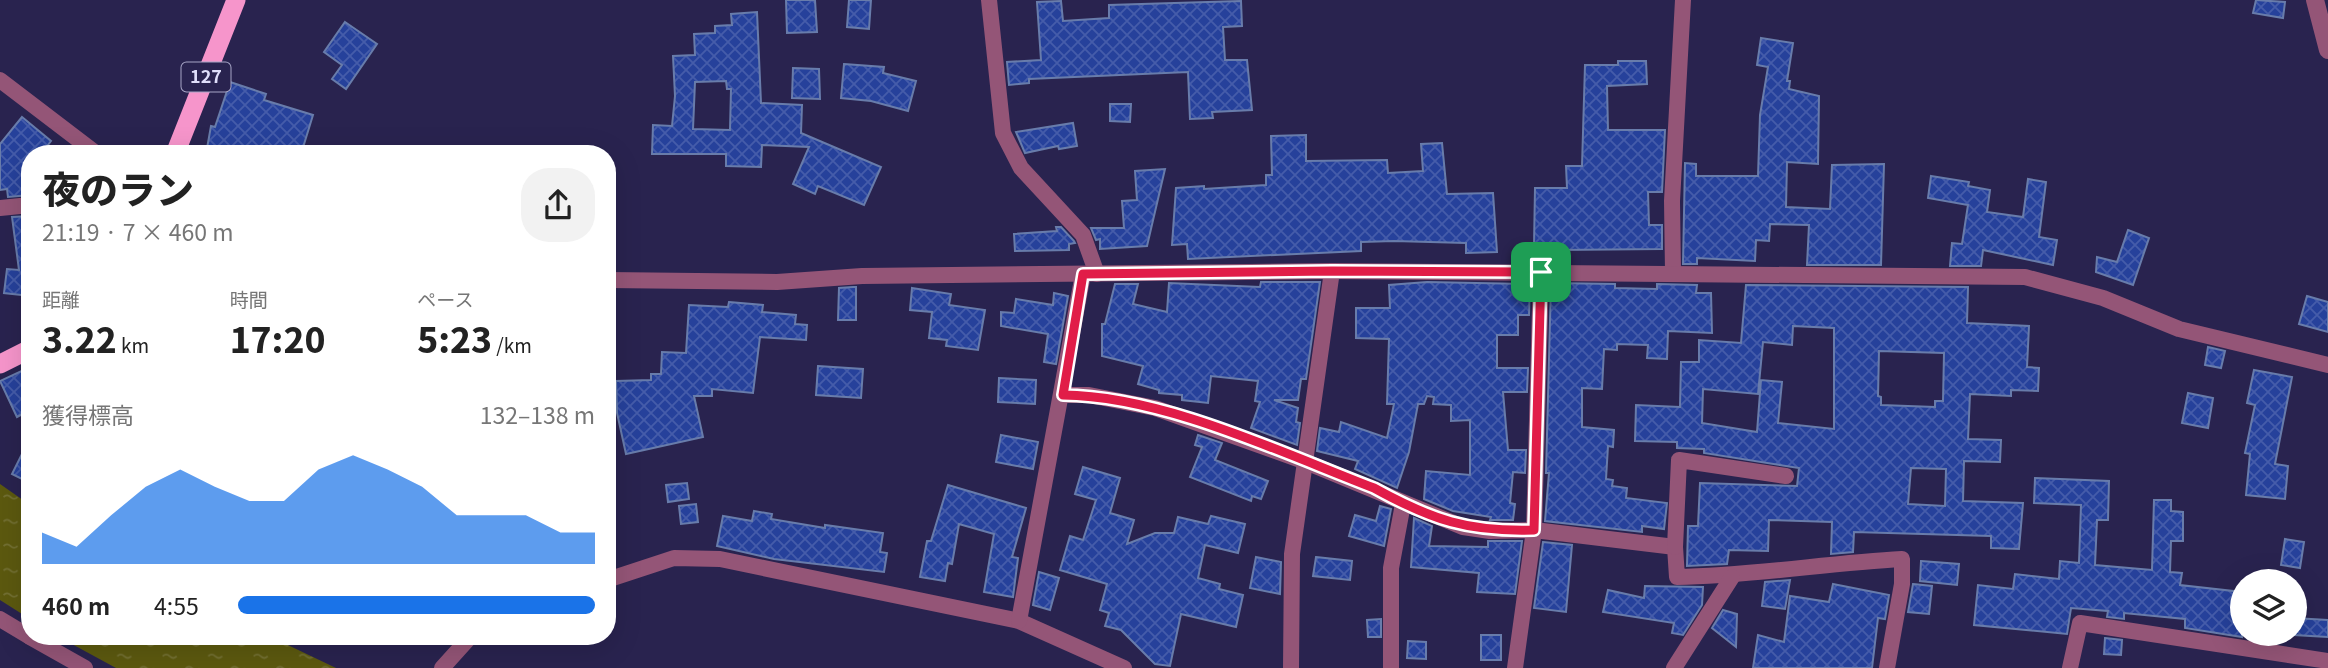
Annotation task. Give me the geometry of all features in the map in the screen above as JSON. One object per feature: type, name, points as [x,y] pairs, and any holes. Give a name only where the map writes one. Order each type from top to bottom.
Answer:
[{"type":"highway","name":"127","points":[[179,145],[236,0]]},
{"type":"highway","points":[[0,364],[21,354]]},
{"type":"street","points":[[989,0],[1003,133],[1021,169],[1083,235],[1090,274],[1063,395],[1019,621]]},
{"type":"street","points":[[1673,272],[1672,201],[1683,0]]},
{"type":"street","points":[[2315,0],[2328,50]]},
{"type":"street","points":[[0,80],[85,145]]},
{"type":"street","points":[[0,208],[21,206]]},
{"type":"street","points":[[1291,668],[1292,554],[1332,271]]},
{"type":"street","points":[[616,280],[778,282],[862,276],[1332,271],[2025,277],[2103,298],[2179,329],[2328,365]]},
{"type":"street","points":[[1515,668],[1534,530],[1541,272]]},
{"type":"street","points":[[1063,395],[1088,395],[1155,408],[1374,488],[1403,504],[1463,527],[1490,531],[1534,530],[1675,547]]},
{"type":"street","points":[[1786,476],[1679,460],[1675,547],[1677,577],[1732,577],[1828,563],[1902,559],[1902,584],[1887,668]]},
{"type":"street","points":[[1391,668],[1391,568],[1403,504]]},
{"type":"street","points":[[616,577],[674,558],[720,559],[1019,621],[1124,668]]},
{"type":"street","points":[[1674,668],[1732,577]]},
{"type":"street","points":[[0,619],[21,632]]},
{"type":"street","points":[[2070,668],[2080,623],[2328,662]]},
{"type":"street","points":[[44,645],[85,668]]},
{"type":"street","points":[[442,668],[463,645]]},
{"type":"water","points":[[0,484],[21,499],[21,613],[0,600]]},
{"type":"water","points":[[74,645],[288,645],[336,668],[116,668]]},
{"type":"building","points":[[786,0],[815,0],[817,32],[787,33]]},
{"type":"building","points":[[849,0],[871,0],[869,29],[847,27]]},
{"type":"building","points":[[2256,0],[2285,2],[2283,18],[2253,13]]},
{"type":"building","points":[[1061,1],[1063,21],[1109,18],[1109,5],[1241,1],[1242,26],[1223,27],[1225,60],[1247,60],[1252,110],[1212,112],[1213,118],[1190,119],[1188,72],[1029,79],[1029,83],[1009,85],[1007,62],[1041,60],[1037,2]]},
{"type":"building","points":[[757,12],[761,103],[802,105],[801,133],[881,167],[864,205],[818,186],[815,194],[793,184],[809,147],[762,145],[761,167],[726,166],[726,154],[652,154],[653,125],[672,126],[675,96],[673,56],[695,55],[694,34],[715,33],[715,26],[732,25],[731,14]],"holes":[[[726,81],[727,89],[731,89],[730,130],[693,129],[695,82]]]},
{"type":"building","points":[[345,22],[377,44],[346,89],[332,79],[342,65],[324,52]]},
{"type":"building","points":[[1761,38],[1793,43],[1787,81],[1790,81],[1789,89],[1819,96],[1818,164],[1787,162],[1786,207],[1830,209],[1832,165],[1884,164],[1881,265],[1807,265],[1809,225],[1770,224],[1769,241],[1756,240],[1755,261],[1697,258],[1697,264],[1683,264],[1685,163],[1696,164],[1696,176],[1758,176],[1760,115],[1768,67],[1757,65]]},
{"type":"building","points":[[1618,61],[1646,61],[1647,84],[1607,86],[1608,130],[1665,130],[1662,192],[1648,192],[1649,225],[1662,225],[1662,249],[1557,250],[1557,246],[1534,246],[1535,188],[1567,188],[1566,166],[1582,166],[1585,65],[1618,65]]},
{"type":"building","points":[[844,64],[884,67],[883,73],[916,81],[908,111],[871,101],[841,98]]},
{"type":"building","points":[[793,68],[819,69],[820,99],[792,98]]},
{"type":"building","points":[[230,82],[266,94],[264,100],[313,115],[304,145],[208,145],[211,126],[215,127]]},
{"type":"building","points":[[1110,104],[1131,104],[1130,122],[1110,121]]},
{"type":"building","points":[[22,117],[51,141],[48,145],[21,145],[21,196],[8,197],[7,189],[0,190],[0,144]]},
{"type":"building","points":[[1073,123],[1077,146],[1059,149],[1058,146],[1025,153],[1016,132]]},
{"type":"building","points":[[1306,135],[1306,161],[1387,160],[1388,173],[1423,171],[1421,144],[1442,143],[1447,194],[1493,193],[1497,252],[1466,253],[1466,243],[1394,241],[1361,242],[1361,251],[1188,259],[1187,244],[1172,245],[1176,188],[1266,185],[1266,175],[1272,175],[1271,136]]},
{"type":"building","points":[[1165,169],[1147,246],[1100,249],[1100,239],[1096,240],[1091,228],[1124,228],[1122,201],[1137,200],[1135,171]]},
{"type":"building","points":[[1931,176],[1969,182],[1968,186],[1990,190],[1987,212],[2023,217],[2028,179],[2046,182],[2039,237],[2057,240],[2053,265],[1983,250],[1981,266],[1950,266],[1952,243],[1962,244],[1968,205],[1928,198]]},
{"type":"building","points":[[21,216],[21,295],[4,293],[7,269],[19,270],[12,217]]},
{"type":"building","points":[[1056,227],[1061,227],[1074,241],[1075,243],[1069,244],[1069,250],[1015,251],[1014,234],[1057,231]]},
{"type":"building","points":[[2128,230],[2149,238],[2133,285],[2096,272],[2097,257],[2117,262]]},
{"type":"building","points":[[1261,282],[1320,282],[1306,379],[1301,379],[1298,400],[1274,400],[1298,408],[1296,422],[1300,423],[1297,445],[1251,428],[1260,402],[1255,401],[1258,381],[1211,376],[1208,403],[1182,400],[1182,395],[1159,393],[1159,390],[1138,384],[1143,366],[1102,356],[1102,324],[1105,324],[1115,284],[1138,284],[1133,304],[1167,312],[1169,283],[1260,287]]},
{"type":"building","points":[[1427,282],[1530,284],[1529,315],[1518,315],[1518,335],[1497,335],[1497,368],[1528,368],[1527,392],[1503,392],[1508,450],[1526,450],[1525,473],[1513,472],[1510,503],[1515,504],[1513,520],[1490,520],[1491,517],[1453,511],[1424,499],[1426,471],[1470,475],[1470,420],[1451,421],[1451,405],[1433,404],[1434,397],[1427,396],[1424,404],[1418,404],[1409,452],[1397,488],[1355,469],[1358,461],[1317,451],[1320,428],[1339,432],[1341,422],[1387,438],[1394,404],[1387,404],[1389,339],[1356,338],[1356,308],[1390,308],[1389,285]]},
{"type":"building","points":[[1551,283],[1615,284],[1615,288],[1657,289],[1657,284],[1697,285],[1696,293],[1711,293],[1712,333],[1668,331],[1667,359],[1647,358],[1648,345],[1617,344],[1617,350],[1604,349],[1602,389],[1582,388],[1582,427],[1614,430],[1613,447],[1608,446],[1606,479],[1613,480],[1612,486],[1627,488],[1626,498],[1667,503],[1664,529],[1642,526],[1642,532],[1545,521],[1549,473],[1546,473]]},
{"type":"building","points":[[1746,285],[1968,287],[1967,323],[2029,326],[2027,367],[2039,368],[2038,391],[2011,390],[2011,396],[1970,394],[1968,439],[2001,440],[2000,462],[1964,461],[1963,501],[2023,503],[2019,549],[1991,548],[1991,536],[1854,532],[1853,552],[1831,554],[1832,522],[1769,520],[1768,551],[1729,550],[1727,564],[1687,566],[1688,526],[1698,526],[1700,483],[1797,486],[1799,468],[1704,453],[1704,449],[1677,448],[1677,442],[1635,441],[1636,405],[1680,407],[1681,362],[1699,362],[1699,340],[1741,343]],"holes":[[[1793,326],[1834,328],[1834,429],[1778,423],[1782,382],[1761,380],[1757,432],[1702,423],[1703,389],[1758,394],[1763,342],[1792,345]],[[1879,351],[1944,353],[1943,401],[1935,401],[1935,407],[1881,405],[1881,397],[1878,396]],[[1911,468],[1946,469],[1945,506],[1908,504]]]},
{"type":"building","points":[[856,287],[856,320],[838,320],[839,288]]},
{"type":"building","points":[[912,288],[951,294],[949,305],[985,310],[978,350],[946,346],[947,340],[929,338],[932,312],[910,310]]},
{"type":"building","points":[[1054,293],[1068,296],[1056,364],[1044,362],[1048,334],[1001,326],[1001,312],[1014,313],[1016,299],[1053,305]]},
{"type":"building","points":[[2307,296],[2328,302],[2328,332],[2299,324]]},
{"type":"building","points":[[729,302],[763,305],[762,312],[796,315],[795,324],[807,325],[806,340],[760,337],[753,393],[712,389],[712,396],[694,396],[703,437],[626,454],[617,413],[616,381],[651,380],[651,374],[661,374],[662,352],[686,353],[689,305],[728,307]]},
{"type":"building","points":[[2208,347],[2225,351],[2221,368],[2205,365]]},
{"type":"building","points":[[818,366],[863,369],[861,398],[816,395]]},
{"type":"building","points":[[2254,370],[2292,377],[2275,464],[2288,466],[2285,499],[2246,495],[2250,454],[2245,453],[2255,405],[2247,403]]},
{"type":"building","points":[[21,371],[21,415],[17,417],[0,381]]},
{"type":"building","points":[[999,378],[1036,380],[1035,404],[998,402]]},
{"type":"building","points":[[2188,393],[2213,398],[2208,428],[2182,423]]},
{"type":"building","points":[[1001,435],[1038,442],[1033,469],[996,462]]},
{"type":"building","points":[[1198,435],[1222,443],[1215,460],[1268,481],[1261,499],[1252,496],[1251,501],[1190,477],[1202,447],[1195,445]]},
{"type":"building","points":[[21,456],[21,478],[12,474]]},
{"type":"building","points":[[1083,467],[1120,478],[1110,513],[1134,520],[1127,544],[1155,533],[1174,533],[1178,517],[1208,524],[1211,516],[1245,524],[1238,553],[1205,545],[1198,578],[1220,584],[1219,589],[1243,595],[1236,627],[1181,614],[1170,666],[1155,664],[1121,630],[1105,626],[1109,613],[1100,610],[1107,584],[1060,570],[1070,536],[1083,540],[1096,500],[1075,494]]},
{"type":"building","points":[[2035,478],[2109,481],[2108,520],[2097,520],[2095,565],[2152,570],[2154,500],[2171,500],[2171,511],[2183,512],[2183,541],[2171,541],[2170,572],[2182,573],[2180,585],[2230,591],[2230,635],[2185,628],[2185,619],[2124,613],[2124,619],[2107,617],[2108,611],[2071,608],[2067,634],[1974,625],[1978,585],[2013,589],[2015,574],[2059,579],[2060,561],[2079,563],[2081,505],[2034,503]]},
{"type":"building","points":[[687,483],[689,499],[668,502],[666,485]]},
{"type":"building","points":[[948,485],[1026,508],[1012,557],[1018,558],[1013,597],[984,592],[994,534],[959,524],[952,564],[948,563],[945,581],[920,577],[927,541],[931,541]]},
{"type":"building","points":[[696,504],[698,522],[681,524],[679,506]]},
{"type":"building","points":[[1380,506],[1391,509],[1384,546],[1349,536],[1355,515],[1376,521]]},
{"type":"building","points":[[754,511],[772,514],[771,519],[825,528],[825,525],[883,533],[880,552],[887,553],[884,572],[774,559],[717,546],[723,516],[752,521]]},
{"type":"building","points":[[1414,518],[1432,526],[1429,546],[1488,547],[1488,541],[1522,541],[1515,594],[1477,592],[1479,573],[1411,567]]},
{"type":"building","points":[[2285,539],[2304,542],[2300,568],[2281,565]]},
{"type":"building","points":[[1543,542],[1572,545],[1566,612],[1534,608]]},
{"type":"building","points":[[1256,557],[1281,562],[1280,594],[1250,588]]},
{"type":"building","points":[[1316,557],[1352,561],[1350,580],[1313,576]]},
{"type":"building","points":[[1921,561],[1959,564],[1957,585],[1920,581]]},
{"type":"building","points":[[1039,572],[1059,578],[1050,610],[1033,605]]},
{"type":"building","points":[[1790,580],[1785,609],[1762,606],[1765,582]]},
{"type":"building","points":[[1833,584],[1889,595],[1885,619],[1878,618],[1872,668],[1753,668],[1758,635],[1784,642],[1790,596],[1829,602]]},
{"type":"building","points":[[1913,584],[1932,586],[1929,614],[1908,612]]},
{"type":"building","points":[[1645,586],[1703,587],[1702,605],[1683,635],[1672,633],[1674,623],[1603,612],[1608,590],[1644,598]]},
{"type":"building","points":[[1723,610],[1737,614],[1736,647],[1712,628]]},
{"type":"building","points":[[1381,619],[1381,637],[1368,637],[1367,620]]},
{"type":"building","points":[[2307,619],[2328,620],[2328,637],[2307,636]]},
{"type":"building","points":[[1481,635],[1501,635],[1501,660],[1481,660]]},
{"type":"building","points":[[2105,638],[2122,640],[2121,655],[2104,654]]},
{"type":"building","points":[[1408,641],[1426,642],[1426,659],[1407,658]]},
{"type":"route","points":[[1541,272],[1534,530],[1490,531],[1463,527],[1403,504],[1374,488],[1155,408],[1088,395],[1063,395],[1083,274],[1541,272]]}]
